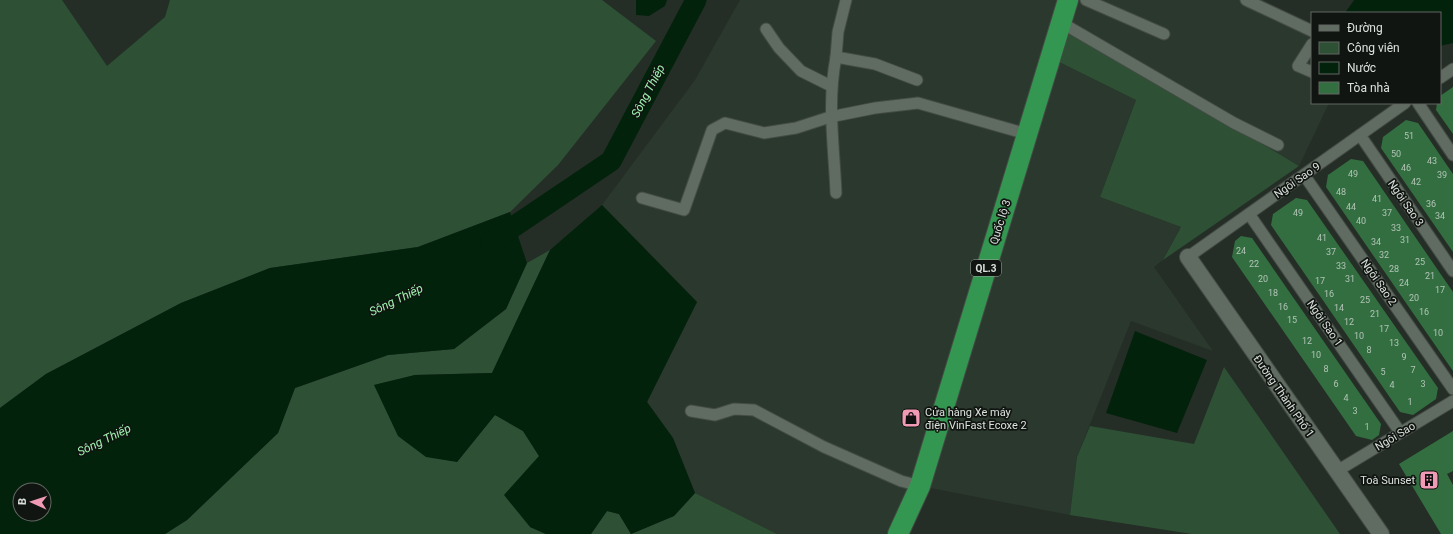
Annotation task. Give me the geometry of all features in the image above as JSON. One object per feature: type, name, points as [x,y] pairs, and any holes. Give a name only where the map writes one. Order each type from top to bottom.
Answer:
[{"type":"highway","name":"Quốc lộ 3","points":[[898,534],[920,486],[1068,0]]},
{"type":"street","points":[[836,193],[834,144],[830,117],[831,86],[836,57],[838,32],[846,0]]},
{"type":"street","points":[[1086,0],[1164,34]]},
{"type":"street","points":[[1246,0],[1311,31]]},
{"type":"street","points":[[1062,23],[1234,123],[1278,145]]},
{"type":"street","points":[[766,29],[779,48],[801,71],[831,86]]},
{"type":"street","points":[[1311,46],[1298,66],[1311,72]]},
{"type":"street","points":[[836,57],[875,64],[917,80]]},
{"type":"street","points":[[1441,77],[1453,69]]},
{"type":"street","points":[[642,198],[684,210],[712,130],[725,123],[764,133],[796,128],[830,117],[875,108],[918,103],[1027,134]]},
{"type":"street","name":"Ngôi Sao 9","points":[[1188,257],[1404,104]]},
{"type":"street","points":[[1419,104],[1453,155]]},
{"type":"street","name":"Ngôi Sao 3","points":[[1360,135],[1453,271]]},
{"type":"street","name":"Ngôi Sao 2","points":[[1304,175],[1453,389]]},
{"type":"street","name":"Ngôi Sao 1","points":[[1249,214],[1400,432]]},
{"type":"street","name":"Đường Thành Phố 1","points":[[1188,257],[1381,534]]},
{"type":"street","name":"Ngôi Sao","points":[[1337,471],[1453,401]]},
{"type":"street","points":[[691,411],[715,415],[734,409],[754,410],[824,447],[900,481],[920,486]]},
{"type":"shaded area","points":[[740,0],[1263,0],[1311,26],[1311,104],[1329,104],[1299,166],[1062,23],[1051,58],[1136,100],[1100,197],[1181,227],[1163,260],[1154,267],[1213,351],[1131,321],[1077,457],[1070,515],[920,486],[898,534],[777,534],[695,493],[673,438],[647,402],[697,302],[602,205],[695,80]]},
{"type":"green space","points":[[0,0],[62,0],[107,66],[165,17],[170,0],[602,0],[656,41],[558,165],[510,212],[418,247],[270,268],[181,303],[46,374],[0,408]]},
{"type":"green space","points":[[1062,23],[1299,166],[1163,260],[1181,227],[1100,197],[1136,100],[1051,58]]},
{"type":"green space","points":[[550,250],[492,373],[415,375],[374,385],[457,462],[495,415],[523,431],[539,456],[530,527],[546,534],[165,534],[187,520],[278,433],[295,388],[388,355],[454,349],[506,309],[527,263]]},
{"type":"green space","points":[[1224,367],[1340,534],[1192,534],[1070,515],[1077,457],[1090,426],[1194,444]]},
{"type":"green space","points":[[695,493],[777,534],[631,534],[674,516]]},
{"type":"green space","points":[[607,511],[619,514],[631,534],[591,534]]},
{"type":"water","points":[[636,0],[667,0],[665,6],[649,16],[636,15]]},
{"type":"water","points":[[1354,0],[1453,0],[1453,43],[1441,46],[1441,12],[1346,12]]},
{"type":"water","points":[[602,205],[697,302],[647,402],[673,438],[695,493],[674,516],[631,534],[619,514],[607,511],[591,534],[546,534],[530,527],[504,495],[539,456],[523,431],[495,415],[457,462],[426,457],[398,436],[374,385],[415,375],[492,373],[550,250]]},
{"type":"water","points":[[510,212],[527,263],[506,309],[454,349],[388,355],[295,388],[278,433],[187,520],[165,534],[0,534],[0,408],[46,374],[181,303],[270,268],[418,247]]},
{"type":"water","points":[[1135,331],[1207,360],[1177,433],[1106,413]]},
{"type":"building","points":[[1453,87],[1453,134],[1436,110],[1437,104],[1441,104],[1441,95]]},
{"type":"building","points":[[1406,120],[1418,123],[1453,174],[1453,252],[1381,148],[1383,137]]},
{"type":"building","points":[[1351,159],[1363,161],[1453,292],[1453,371],[1326,187],[1328,175]]},
{"type":"building","points":[[1296,198],[1307,200],[1438,388],[1436,399],[1413,415],[1400,412],[1271,225],[1273,214]]},
{"type":"building","points":[[1241,236],[1252,238],[1381,424],[1379,435],[1372,440],[1356,436],[1232,257],[1235,241]]},
{"type":"building","name":"Toà Sunset","points":[[1453,431],[1453,471],[1447,474],[1453,485],[1453,534],[1441,534],[1399,464]]},
{"type":"waterway","name":"Sông Thiếp","points":[[491,242],[611,161],[696,0]]},
{"type":"place","name":"Cửa hàng Xe máy điện VinFast Ecoxe 2","points":[[911,418]]},
{"type":"place","name":"Toà Sunset","points":[[1429,480]]}]
